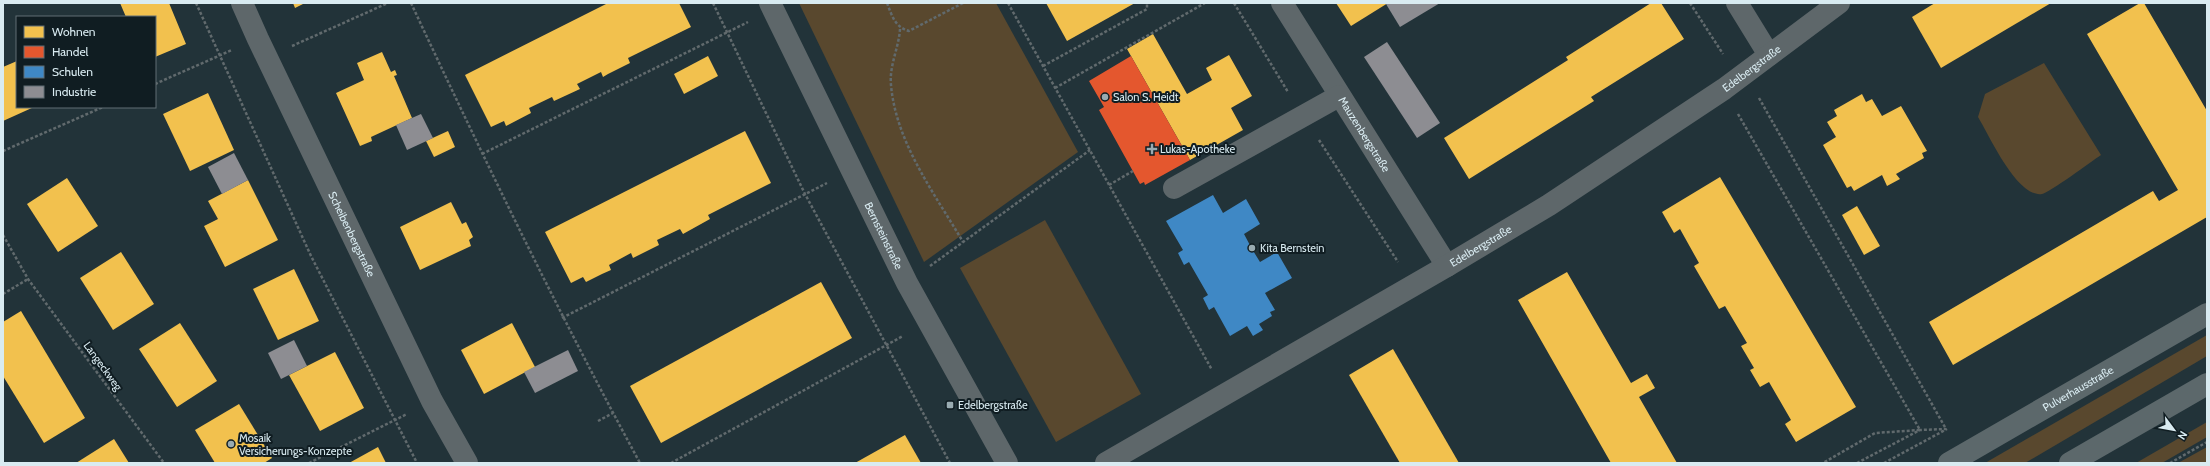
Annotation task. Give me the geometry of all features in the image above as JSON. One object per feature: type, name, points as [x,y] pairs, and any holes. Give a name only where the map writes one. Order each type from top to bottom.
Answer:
[{"type":"main road","name":"Pulverhausstraße","points":[[1949,463],[2207,314]]},
{"type":"main road","points":[[2077,461],[2207,384]]},
{"type":"street","name":"Scheibenbergstraße","points":[[242,3],[262,48],[432,401],[467,463]]},
{"type":"street","name":"Mauzenbergstraße","points":[[1282,3],[1447,266]]},
{"type":"street","points":[[1737,3],[1769,55]]},
{"type":"street","name":"Edelbergstraße","points":[[1106,463],[1413,286],[1549,205],[1736,80],[1839,3]]},
{"type":"street","name":"Bernsteinstraße","points":[[772,6],[907,283],[1007,463]]},
{"type":"street","points":[[1174,188],[1340,96]]},
{"type":"path","points":[[196,3],[311,256],[394,420],[418,463]]},
{"type":"path","points":[[156,84],[219,56],[262,48],[388,3]]},
{"type":"path","points":[[411,3],[482,154],[562,318],[640,463]]},
{"type":"path","points":[[713,3],[805,194],[950,463]]},
{"type":"path","points":[[887,3],[894,20],[900,28],[910,31],[963,3]]},
{"type":"path","points":[[1008,3],[1225,394]]},
{"type":"path","points":[[1043,66],[1147,9],[1147,3]]},
{"type":"path","points":[[1055,88],[1205,3]]},
{"type":"path","points":[[1234,3],[1266,59],[1413,286]]},
{"type":"path","points":[[1690,3],[1946,429]]},
{"type":"path","points":[[482,154],[726,32],[772,6]]},
{"type":"path","points":[[900,28],[899,44],[892,67],[891,85],[895,106],[906,140],[920,169],[963,242]]},
{"type":"path","points":[[1736,80],[1920,430]]},
{"type":"path","points":[[3,151],[101,108]]},
{"type":"path","points":[[907,283],[1090,150]]},
{"type":"path","points":[[562,318],[852,170]]},
{"type":"path","points":[[1109,185],[1133,171]]},
{"type":"path","name":"Langeckweg","points":[[3,235],[28,279],[164,463]]},
{"type":"path","points":[[3,294],[28,279]]},
{"type":"path","points":[[670,463],[929,322]]},
{"type":"path","points":[[309,463],[432,401]]},
{"type":"path","points":[[598,421],[613,413]]},
{"type":"path","points":[[1823,463],[1875,433],[1946,429]]},
{"type":"path","points":[[1884,463],[1946,429]]},
{"type":"path","points":[[1857,463],[1920,430]]},
{"type":"path","points":[[2170,463],[2207,442]]},
{"type":"shaded area","points":[[799,3],[996,3],[1078,152],[924,262]]},
{"type":"shaded area","points":[[2044,63],[2101,155],[2061,183],[2042,194],[2033,193],[2023,186],[2014,176],[1996,150],[1978,117],[1985,94]]},
{"type":"shaded area","points":[[1045,220],[1141,394],[1056,442],[960,268]]},
{"type":"shaded area","points":[[2207,335],[2207,356],[2025,463],[1985,463]]},
{"type":"shaded area","points":[[2207,422],[2207,437],[2162,463],[2136,463]]},
{"type":"shaded area","points":[[2207,447],[2207,463],[2178,463]]},
{"type":"building: Wohnen","points":[[120,3],[169,3],[186,44],[156,57],[156,16],[126,16]]},
{"type":"building: Wohnen","points":[[293,3],[305,3],[295,8]]},
{"type":"building: Wohnen","points":[[608,3],[679,3],[691,27],[628,58],[630,63],[603,77],[601,72],[577,84],[580,89],[554,101],[552,97],[529,108],[531,113],[506,126],[504,121],[491,127],[465,75]]},
{"type":"building: Wohnen","points":[[1046,3],[1135,3],[1067,41]]},
{"type":"building: Wohnen","points":[[1336,3],[1388,3],[1351,26]]},
{"type":"building: Wohnen","points":[[1651,3],[1661,3],[1684,39],[1591,97],[1594,101],[1469,179],[1444,138],[1568,60],[1566,57]]},
{"type":"building: Wohnen","points":[[1935,3],[2051,3],[1941,68],[1912,17]]},
{"type":"building: Wohnen","points":[[2140,3],[2144,3],[2207,111],[2207,217],[1953,365],[1929,322],[2153,191],[2159,201],[2178,190],[2087,34]]},
{"type":"building: Wohnen","points":[[1153,34],[1187,94],[1212,80],[1206,68],[1229,55],[1252,96],[1231,108],[1243,130],[1190,160],[1127,49]]},
{"type":"building: Wohnen","points":[[382,52],[391,72],[395,70],[397,75],[394,76],[412,118],[371,137],[372,141],[360,146],[336,93],[364,80],[357,63]]},
{"type":"building: Wohnen","points":[[708,56],[718,76],[684,94],[674,74]]},
{"type":"building: Wohnen","points":[[16,61],[16,108],[32,108],[3,121],[3,67]]},
{"type":"building: Wohnen","points":[[208,93],[234,150],[190,171],[163,114]]},
{"type":"building: Wohnen","points":[[1862,94],[1866,102],[1872,99],[1882,116],[1901,106],[1927,151],[1922,153],[1924,158],[1896,174],[1900,179],[1887,186],[1882,175],[1854,191],[1851,186],[1847,188],[1823,145],[1836,137],[1827,122],[1837,116],[1834,110]]},
{"type":"building: Wohnen","points":[[448,131],[455,147],[434,157],[426,141]]},
{"type":"building: Wohnen","points":[[745,131],[771,183],[708,215],[710,219],[683,234],[680,229],[657,240],[659,245],[633,258],[631,253],[609,265],[611,270],[586,282],[583,277],[571,283],[545,232]]},
{"type":"building: Wohnen","points":[[1720,177],[1856,407],[1796,442],[1785,424],[1791,420],[1769,382],[1760,387],[1750,370],[1754,368],[1741,346],[1747,343],[1725,306],[1719,309],[1694,266],[1699,263],[1680,229],[1674,233],[1662,212]]},
{"type":"building: Wohnen","points":[[67,178],[98,226],[58,252],[27,204]]},
{"type":"building: Wohnen","points":[[248,180],[278,240],[225,267],[204,226],[218,219],[208,201]]},
{"type":"building: Wohnen","points":[[451,202],[462,224],[466,222],[473,237],[469,240],[471,246],[420,270],[400,227]]},
{"type":"building: Wohnen","points":[[1857,206],[1880,246],[1864,255],[1842,215]]},
{"type":"building: Wohnen","points":[[121,252],[154,304],[113,330],[80,278]]},
{"type":"building: Wohnen","points":[[294,269],[319,321],[278,340],[253,289]]},
{"type":"building: Wohnen","points":[[1567,272],[1631,383],[1647,374],[1655,388],[1639,397],[1677,463],[1611,463],[1518,300]]},
{"type":"building: Wohnen","points":[[821,282],[852,338],[661,443],[630,386]]},
{"type":"building: Wohnen","points":[[21,311],[85,418],[44,443],[3,376],[3,322]]},
{"type":"building: Wohnen","points":[[180,323],[217,381],[177,407],[139,349]]},
{"type":"building: Wohnen","points":[[512,323],[535,367],[484,394],[461,350]]},
{"type":"building: Wohnen","points":[[1393,349],[1459,463],[1400,463],[1349,375]]},
{"type":"building: Wohnen","points":[[335,352],[364,408],[320,431],[289,375]]},
{"type":"building: Wohnen","points":[[239,404],[272,458],[264,463],[215,463],[195,430]]},
{"type":"building: Wohnen","points":[[905,435],[921,463],[855,463]]},
{"type":"building: Wohnen","points":[[114,439],[129,463],[76,463]]},
{"type":"building: Wohnen","points":[[378,447],[386,463],[349,463]]},
{"type":"building: Handel","points":[[1131,56],[1190,160],[1145,185],[1144,182],[1140,184],[1099,110],[1104,107],[1089,81]]},
{"type":"building: Schulen","points":[[1213,195],[1223,213],[1246,199],[1260,224],[1244,234],[1252,249],[1260,262],[1277,252],[1292,278],[1265,293],[1275,310],[1270,312],[1272,316],[1259,324],[1263,330],[1253,336],[1247,326],[1230,336],[1214,307],[1209,310],[1203,298],[1208,295],[1189,262],[1184,265],[1178,253],[1183,250],[1166,221]]},
{"type":"building: Industrie","points":[[1440,3],[1400,27],[1386,4]]},
{"type":"building: Industrie","points":[[1387,42],[1440,123],[1417,138],[1364,57]]},
{"type":"building: Industrie","points":[[421,114],[433,138],[407,150],[396,125]]},
{"type":"building: Industrie","points":[[234,153],[248,180],[222,194],[208,167]]},
{"type":"building: Industrie","points":[[294,340],[307,366],[281,379],[268,353]]},
{"type":"building: Industrie","points":[[568,350],[578,371],[535,393],[524,372]]},
{"type":"place","name":"Salon S. Heidt","points":[[1105,97]]},
{"type":"place","name":"Lukas-Apotheke","points":[[1152,149]]},
{"type":"place","name":"Kita Bernstein","points":[[1252,248]]},
{"type":"place","name":"Edelbergstraße","points":[[950,405]]},
{"type":"place","name":"Mosaik Versicherungs-Konzepte","points":[[231,444]]}]
